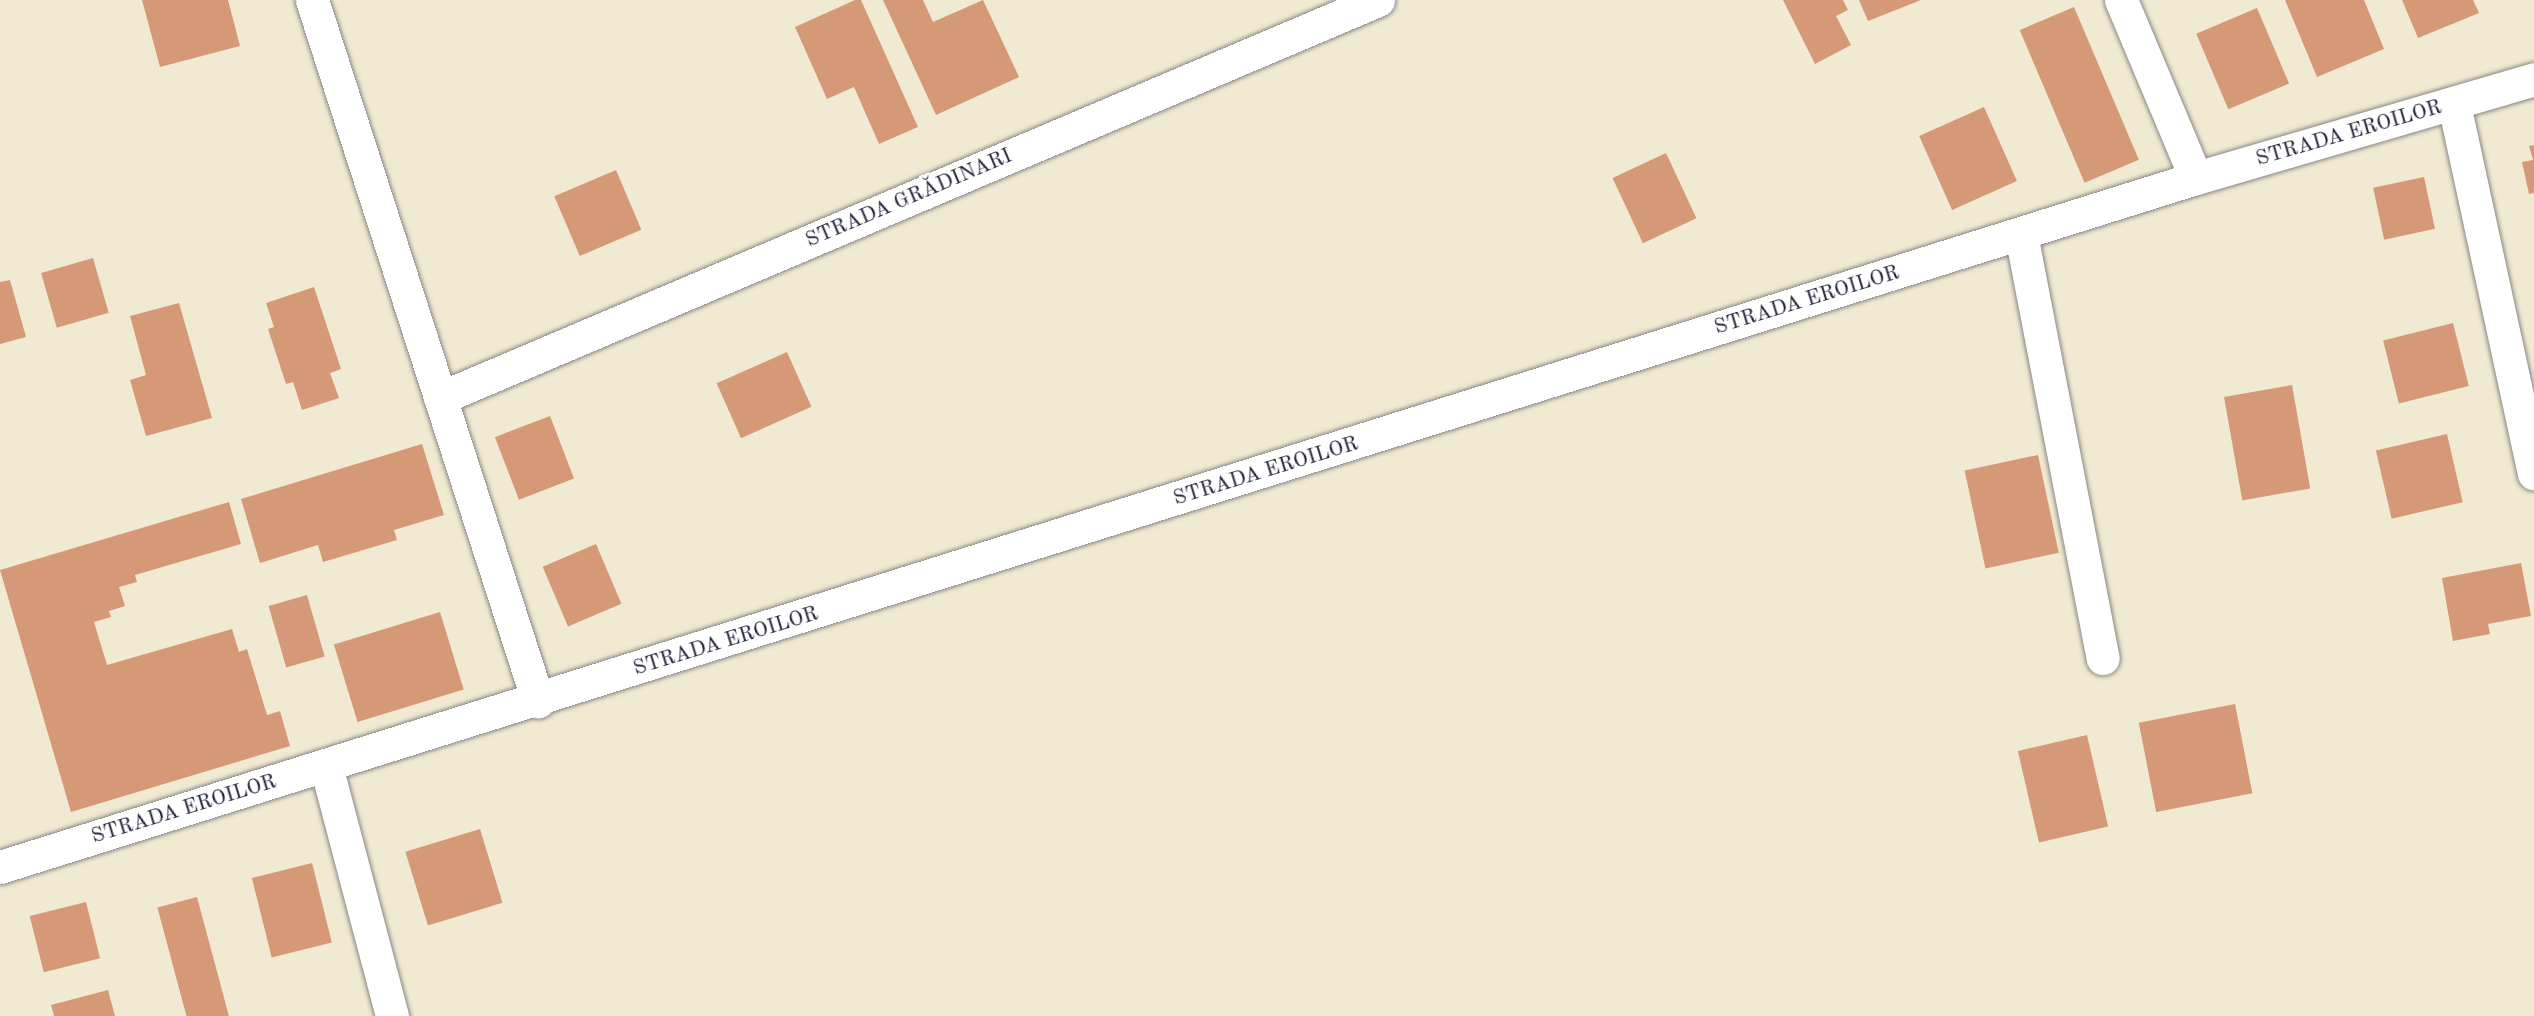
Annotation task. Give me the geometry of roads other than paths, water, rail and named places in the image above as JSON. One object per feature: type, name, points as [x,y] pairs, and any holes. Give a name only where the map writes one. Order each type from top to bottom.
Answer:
[{"type":"street","points":[[312,0],[538,701]]},
{"type":"street","name":"STRADA GRĂDINARI","points":[[440,398],[1378,0]]},
{"type":"street","points":[[2121,0],[2196,178]]},
{"type":"street","name":"STRADA EROILOR","points":[[0,867],[538,701],[2196,178],[2534,79]]},
{"type":"street","points":[[2454,104],[2534,473]]},
{"type":"street","points":[[2021,234],[2103,658]]},
{"type":"street","points":[[326,766],[392,1016]]}]
